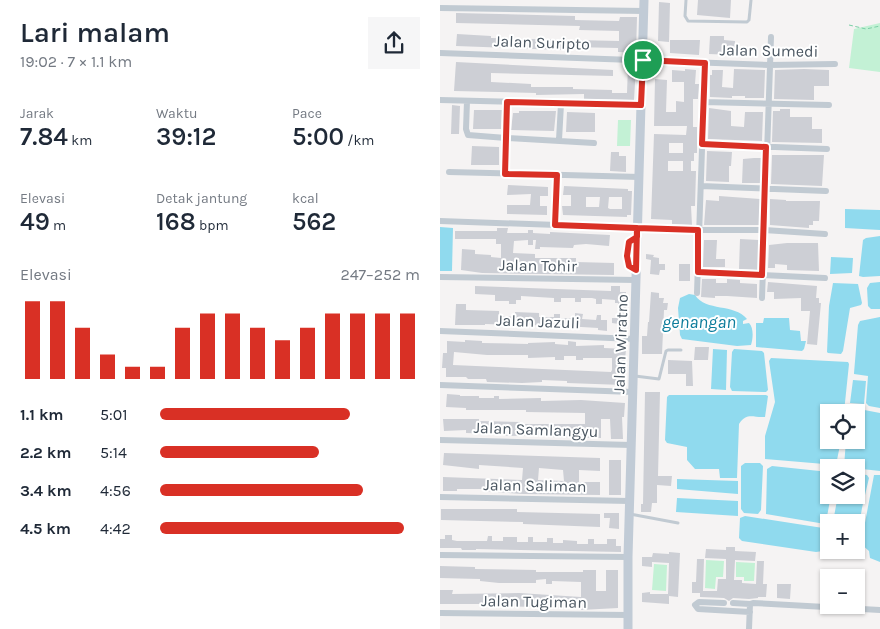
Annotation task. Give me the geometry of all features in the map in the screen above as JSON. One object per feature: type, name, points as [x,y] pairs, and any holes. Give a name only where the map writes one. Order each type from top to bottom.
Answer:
[{"type":"main road","name":"Jalan Wiratno","points":[[628,629],[629,514],[644,0]]},
{"type":"street","points":[[440,8],[644,11]]},
{"type":"street","points":[[762,298],[771,37]]},
{"type":"street","name":"Jalan Suripto","points":[[440,52],[643,60]]},
{"type":"street","name":"Jalan Sumedi","points":[[643,60],[769,65],[834,64]]},
{"type":"street","points":[[697,293],[705,63]]},
{"type":"street","points":[[440,100],[641,105]]},
{"type":"street","points":[[467,101],[466,129],[468,135],[594,143]]},
{"type":"street","points":[[505,174],[507,102]]},
{"type":"street","points":[[704,102],[829,105]]},
{"type":"street","points":[[559,140],[561,104]]},
{"type":"street","points":[[702,144],[827,149]]},
{"type":"street","points":[[449,172],[640,177]]},
{"type":"street","points":[[555,225],[557,175]]},
{"type":"street","points":[[701,186],[826,191]]},
{"type":"street","points":[[440,221],[555,225],[637,232],[764,230],[824,234]]},
{"type":"street","points":[[698,272],[825,278]]},
{"type":"street","name":"Jalan Tohir","points":[[440,277],[636,275]]},
{"type":"street","name":"Jalan Jazuli","points":[[440,331],[635,338]]},
{"type":"street","points":[[440,385],[633,392]]},
{"type":"street","name":"Jalan Samlangyu","points":[[440,440],[631,446]]},
{"type":"street","name":"Jalan Saliman","points":[[440,497],[630,501]]},
{"type":"street","points":[[440,555],[628,557]]},
{"type":"street","points":[[724,603],[699,602],[696,603],[696,607],[698,609],[750,612]]},
{"type":"street","points":[[733,603],[880,610]]},
{"type":"street","points":[[749,629],[750,604]]},
{"type":"street","name":"Jalan Tugiman","points":[[440,613],[628,615]]},
{"type":"lane","points":[[686,0],[685,16],[688,21],[747,22],[749,20],[751,0]]},
{"type":"lane","points":[[634,376],[659,379],[666,352],[668,350],[681,350]]},
{"type":"lane","points":[[629,514],[678,523]]},
{"type":"path","points":[[849,25],[866,29],[880,26]]},
{"type":"green space","points":[[880,23],[880,72],[849,68],[854,29]]},
{"type":"green space","points":[[618,120],[631,120],[630,146],[617,146]]},
{"type":"green space","points":[[706,560],[724,561],[723,577],[716,577],[715,589],[705,588]]},
{"type":"green space","points":[[736,562],[755,563],[754,581],[744,581],[744,577],[736,577]]},
{"type":"green space","points":[[654,564],[667,565],[666,591],[652,590]]},
{"type":"water","points":[[845,209],[880,210],[880,230],[845,228]]},
{"type":"water","points":[[440,227],[453,228],[452,271],[440,271]]},
{"type":"water","points":[[880,236],[880,276],[859,276],[863,240]]},
{"type":"water","points":[[831,257],[853,258],[852,273],[830,274]]},
{"type":"water","points":[[880,282],[880,309],[871,309],[868,306],[867,288],[870,283]]},
{"type":"water","points":[[833,283],[858,284],[862,303],[850,308],[841,354],[827,352],[829,306]]},
{"type":"water","name":"genangan","points":[[689,294],[695,295],[706,304],[741,314],[747,319],[743,321],[743,324],[749,323],[752,328],[753,337],[751,345],[737,346],[682,339],[678,308],[680,298]]},
{"type":"water","points":[[880,317],[880,408],[869,406],[866,403],[868,376],[854,373],[858,325],[860,321]]},
{"type":"water","points":[[764,318],[789,318],[790,330],[800,331],[801,341],[806,341],[804,349],[802,351],[756,347],[756,323],[763,323]]},
{"type":"water","points":[[713,349],[727,350],[726,390],[711,389]]},
{"type":"water","points":[[734,349],[762,351],[764,353],[768,390],[766,392],[732,391],[730,387],[732,352]]},
{"type":"water","points":[[771,358],[848,362],[845,404],[820,404],[820,449],[839,449],[837,459],[820,459],[820,464],[765,459],[765,436],[775,402],[769,361]]},
{"type":"water","points":[[853,380],[866,381],[864,404],[850,403]]},
{"type":"water","points":[[669,395],[768,396],[765,417],[750,416],[739,424],[737,478],[720,478],[719,469],[695,469],[687,460],[687,447],[667,443],[665,440],[667,397]]},
{"type":"water","points":[[865,410],[880,413],[880,471],[865,469],[865,459],[845,459],[845,449],[865,449]]},
{"type":"water","points":[[745,463],[760,463],[763,466],[761,510],[758,514],[744,513],[741,509],[741,466]]},
{"type":"water","points":[[772,466],[820,471],[820,504],[829,504],[827,514],[820,514],[820,523],[766,514],[767,469]]},
{"type":"water","points":[[865,475],[869,478],[865,495]]},
{"type":"water","points":[[874,475],[880,475],[880,562],[870,558],[869,551],[865,548],[865,523]]},
{"type":"water","points":[[677,479],[738,481],[738,494],[677,489]]},
{"type":"water","points":[[677,498],[738,501],[738,516],[676,512]]},
{"type":"water","points":[[836,504],[863,504],[861,514],[834,514]]},
{"type":"water","points":[[745,516],[820,528],[820,551],[742,541],[739,538],[740,518]]},
{"type":"building","points":[[698,0],[731,0],[730,18],[697,15]]},
{"type":"building","points":[[659,2],[670,3],[669,42],[658,41]]},
{"type":"building","points":[[456,13],[575,16],[575,20],[619,21],[620,17],[637,17],[636,53],[618,52],[618,48],[573,47],[573,50],[456,46],[457,34],[491,36],[491,38],[619,41],[619,31],[579,30],[580,26],[456,23]]},
{"type":"building","points":[[710,36],[724,36],[724,40],[735,41],[734,55],[709,54]]},
{"type":"building","points":[[670,40],[700,40],[699,55],[670,53]]},
{"type":"building","points":[[456,62],[613,70],[613,76],[491,73],[491,82],[531,84],[531,87],[573,87],[573,89],[612,90],[612,93],[627,93],[628,65],[636,66],[634,100],[584,99],[584,94],[536,95],[536,93],[454,91]]},
{"type":"building","points":[[685,69],[696,70],[695,84],[699,84],[698,99],[693,99],[693,127],[697,127],[697,153],[694,153],[694,161],[691,161],[691,171],[696,171],[695,206],[691,206],[692,225],[672,224],[672,220],[651,219],[654,134],[686,135],[687,126],[654,126],[655,79],[667,80],[666,112],[676,112],[676,101],[684,102],[684,82],[672,82],[672,70],[685,71]],"holes":[[[669,143],[683,143],[683,153],[669,153]],[[668,161],[683,161],[683,171],[668,171]]]},
{"type":"building","points":[[734,69],[765,70],[764,98],[745,98],[745,96],[732,96],[732,98],[710,97],[710,75],[712,75],[712,70],[723,70],[722,87],[733,88]]},
{"type":"building","points":[[775,70],[829,70],[829,86],[814,86],[814,100],[774,99]]},
{"type":"building","points":[[452,105],[460,106],[459,134],[451,134]]},
{"type":"building","points":[[709,108],[731,111],[731,126],[744,127],[745,112],[763,112],[762,141],[708,139]]},
{"type":"building","points":[[780,109],[790,109],[790,117],[812,117],[812,129],[822,129],[822,143],[772,142],[773,111],[780,111]]},
{"type":"building","points":[[474,110],[502,110],[501,129],[473,129]]},
{"type":"building","points":[[519,111],[556,111],[554,131],[511,130],[513,113],[519,113]]},
{"type":"building","points":[[567,112],[595,113],[595,132],[566,132]]},
{"type":"building","points":[[472,146],[499,147],[499,165],[471,165]]},
{"type":"building","points":[[707,151],[732,152],[731,166],[729,166],[729,182],[706,181]]},
{"type":"building","points":[[611,152],[619,152],[619,156],[626,156],[626,172],[610,171]]},
{"type":"building","points":[[772,155],[824,155],[822,186],[771,184]]},
{"type":"building","points":[[762,158],[761,183],[742,183],[743,159]]},
{"type":"building","points":[[508,185],[548,187],[548,196],[540,196],[540,206],[547,206],[547,215],[507,214],[507,205],[530,205],[531,194],[507,195]]},
{"type":"building","points":[[564,186],[628,189],[628,191],[632,191],[631,215],[627,215],[627,217],[563,215],[562,206],[571,206],[571,195],[563,195]],"holes":[[[586,197],[600,197],[599,207],[586,207]],[[609,197],[622,197],[622,209],[608,208]]]},
{"type":"building","points":[[719,196],[760,199],[760,225],[704,225],[706,200],[719,201]]},
{"type":"building","points":[[770,199],[820,201],[819,221],[813,221],[813,225],[809,225],[809,228],[770,225]]},
{"type":"building","points":[[497,228],[508,228],[507,233],[528,233],[528,230],[533,230],[533,233],[610,235],[609,246],[586,244],[574,245],[573,248],[540,247],[540,249],[535,249],[536,240],[533,240],[533,245],[528,245],[528,240],[514,241],[513,253],[535,254],[535,258],[576,258],[576,262],[614,263],[614,275],[482,273],[461,270],[462,249],[475,250],[475,254],[501,258],[501,244],[496,244],[496,239],[455,239],[455,231],[497,231]]},
{"type":"building","points":[[740,239],[759,240],[758,270],[739,269]]},
{"type":"building","points":[[704,240],[717,240],[716,259],[725,259],[725,267],[703,267]]},
{"type":"building","points":[[818,243],[819,271],[787,270],[787,265],[775,264],[775,268],[768,268],[769,245]]},
{"type":"building","points":[[646,254],[659,258],[659,264],[665,264],[665,270],[660,270],[659,275],[650,274],[651,260],[646,259]]},
{"type":"building","points":[[679,264],[690,264],[690,281],[679,281]]},
{"type":"building","points":[[702,279],[716,279],[716,283],[727,283],[727,279],[740,280],[740,283],[757,284],[757,298],[701,297]]},
{"type":"building","points":[[768,282],[817,286],[816,298],[819,298],[819,303],[821,303],[817,345],[807,344],[810,311],[801,311],[801,298],[774,299],[774,292],[767,292]]},
{"type":"building","points":[[475,286],[611,291],[611,286],[620,286],[620,292],[626,292],[626,329],[619,329],[619,324],[612,323],[612,318],[619,318],[618,303],[615,303],[615,300],[602,299],[602,304],[596,304],[596,299],[592,298],[581,298],[581,302],[575,302],[575,298],[561,298],[561,302],[554,302],[554,298],[521,296],[521,300],[516,300],[516,304],[509,304],[509,301],[495,301],[495,295],[475,294]]},
{"type":"building","points":[[651,292],[659,293],[659,298],[664,298],[663,303],[668,303],[667,310],[664,310],[662,354],[642,354],[642,336],[647,336]]},
{"type":"building","points":[[456,304],[466,304],[466,310],[499,311],[499,316],[515,317],[515,312],[539,313],[539,317],[554,317],[554,314],[560,314],[560,318],[575,318],[575,313],[583,314],[582,319],[596,320],[597,315],[601,315],[601,320],[607,320],[607,331],[598,330],[598,328],[565,326],[455,325]]},
{"type":"building","points":[[465,340],[482,341],[482,343],[528,344],[555,342],[555,344],[568,345],[568,341],[576,342],[576,346],[604,345],[604,348],[626,349],[623,385],[542,380],[542,382],[522,383],[487,382],[486,379],[446,377],[446,368],[442,368],[443,353],[447,353],[447,341],[465,342]],"holes":[[[454,352],[487,355],[528,355],[528,358],[555,357],[555,360],[564,360],[564,356],[576,356],[576,360],[583,360],[583,358],[612,358],[612,370],[611,372],[453,365]]]},
{"type":"building","points":[[695,347],[709,347],[708,360],[694,360]]},
{"type":"building","points":[[668,360],[692,361],[693,386],[686,386],[686,374],[668,374]]},
{"type":"building","points":[[645,392],[660,392],[658,476],[672,476],[671,486],[657,485],[657,503],[652,503],[651,512],[641,512],[641,504],[643,504]]},
{"type":"building","points":[[447,394],[479,396],[479,398],[499,396],[499,399],[541,398],[541,401],[581,400],[625,403],[624,417],[622,417],[623,439],[611,439],[610,419],[601,419],[601,438],[546,437],[546,435],[505,436],[505,434],[466,433],[466,430],[444,431],[443,419],[479,419],[479,421],[520,422],[520,424],[585,424],[585,413],[526,412],[526,410],[466,410],[466,408],[446,407]]},
{"type":"building","points":[[444,453],[600,458],[600,471],[579,470],[579,482],[600,482],[600,495],[523,494],[483,491],[483,489],[443,491],[443,477],[522,480],[523,468],[479,465],[479,469],[443,465]],"holes":[[[539,468],[563,470],[564,481],[538,480]]]},
{"type":"building","points":[[609,460],[621,460],[621,495],[609,495]]},
{"type":"building","points":[[441,509],[517,509],[517,512],[600,514],[600,527],[523,524],[523,522],[441,520]]},
{"type":"building","points":[[604,513],[619,513],[619,529],[609,528],[610,518],[604,518]]},
{"type":"building","points":[[445,535],[452,535],[452,540],[457,541],[487,541],[488,536],[492,536],[492,541],[503,541],[503,537],[517,537],[517,542],[528,542],[528,537],[533,537],[533,542],[547,542],[547,538],[553,538],[553,543],[563,543],[563,540],[577,541],[577,544],[588,544],[588,539],[594,539],[594,544],[607,544],[607,539],[616,539],[616,546],[621,546],[621,552],[462,550],[461,548],[440,548],[440,539],[445,539]]},
{"type":"building","points":[[726,547],[735,547],[735,551],[756,552],[755,561],[735,560],[734,580],[742,580],[742,583],[756,584],[757,561],[764,561],[763,584],[767,584],[766,597],[733,598],[729,601],[724,598],[700,597],[700,593],[692,593],[692,582],[696,582],[697,559],[704,559],[703,591],[717,591],[718,579],[726,579],[726,559],[705,558],[706,549],[726,550]]},
{"type":"building","points":[[669,552],[680,553],[678,597],[669,596],[669,604],[642,602],[642,593],[668,594],[669,563],[652,562],[652,567],[642,566],[642,557],[652,557],[653,553],[669,554]]},
{"type":"building","points":[[440,566],[475,567],[475,569],[536,570],[536,572],[583,572],[583,570],[596,570],[596,591],[606,591],[606,570],[618,570],[618,608],[581,610],[581,608],[499,606],[499,604],[440,604],[440,590],[453,590],[452,594],[519,593],[581,597],[581,582],[552,581],[552,584],[546,584],[546,579],[536,580],[536,583],[499,583],[480,581],[480,579],[440,578]]},
{"type":"building","points":[[777,584],[791,584],[790,599],[777,598]]},
{"type":"route","points":[[643,60],[641,105],[507,102],[505,174],[557,175],[555,225],[637,228],[637,237],[636,270],[627,264],[627,256],[629,242],[637,237],[637,228],[698,230],[698,272],[762,275],[766,147],[702,144],[705,63],[643,60]]}]
